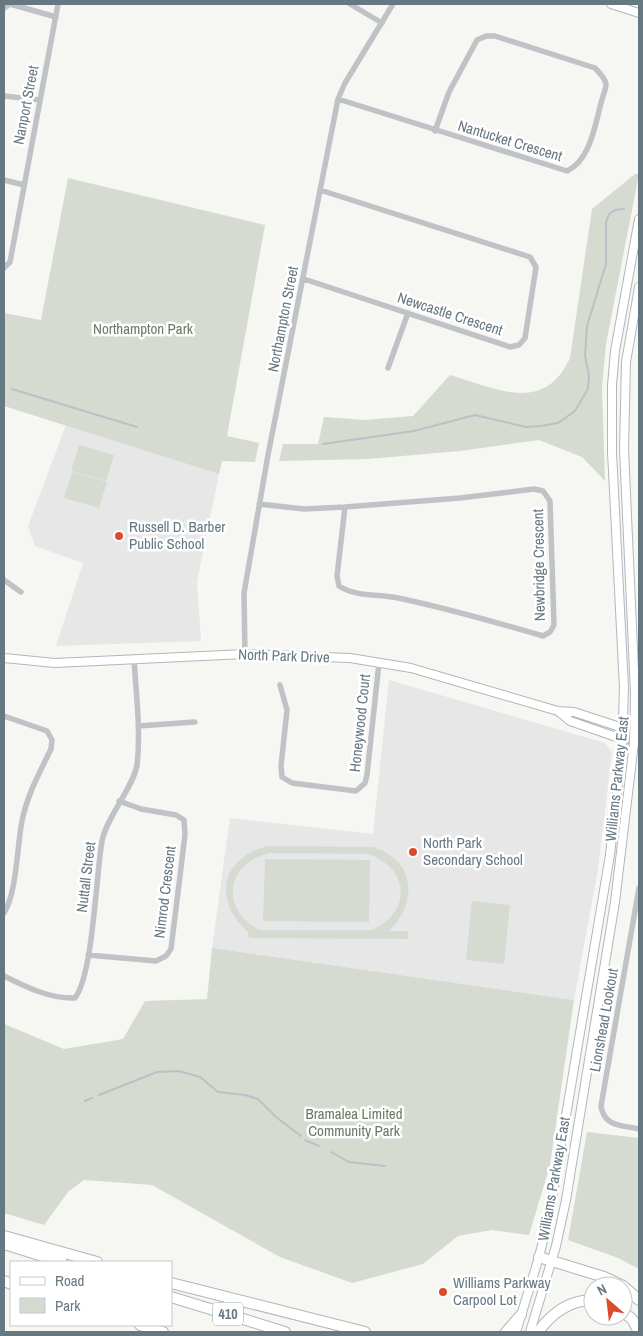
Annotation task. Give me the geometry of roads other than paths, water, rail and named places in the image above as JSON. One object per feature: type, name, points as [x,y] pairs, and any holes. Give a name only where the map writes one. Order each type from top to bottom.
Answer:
[{"type":"highway","points":[[4,1236],[93,1261]]},
{"type":"highway","points":[[4,1244],[59,1261]]},
{"type":"highway","points":[[539,1257],[601,1276]]},
{"type":"highway","points":[[172,1282],[365,1332]]},
{"type":"highway","name":"410","points":[[172,1296],[285,1332]]},
{"type":"highway","points":[[538,1332],[550,1317],[562,1308],[583,1302]]},
{"type":"highway","points":[[506,1332],[521,1315]]},
{"type":"highway","points":[[633,1321],[639,1332]]},
{"type":"highway","points":[[148,1328],[163,1332]]},
{"type":"main road","points":[[611,4],[639,13]]},
{"type":"main road","name":"Williams Parkway East","points":[[516,1332],[539,1257],[552,1197],[610,855],[623,728],[624,688],[612,452],[612,385],[616,351],[639,219]]},
{"type":"main road","name":"Williams Parkway East","points":[[530,1332],[552,1260],[566,1200],[615,902],[637,743],[624,449],[626,362],[639,287]]},
{"type":"main road","name":"North Park Drive","points":[[4,658],[55,663],[245,654],[350,658],[411,668],[558,711],[574,712],[623,728]]},
{"type":"main road","name":"North Park Drive","points":[[558,711],[570,721],[622,739]]},
{"type":"street","points":[[4,8],[10,4],[56,17]]},
{"type":"street","name":"Nanport Street","points":[[4,268],[10,262],[58,4]]},
{"type":"street","points":[[350,4],[382,23]]},
{"type":"street","name":"Northampton Street","points":[[245,654],[244,593],[259,504],[338,100],[345,83],[393,4]]},
{"type":"street","name":"Nantucket Crescent","points":[[338,100],[436,131],[567,171],[574,168],[580,161],[592,138],[606,84],[595,68],[495,36],[486,36],[477,40],[449,92],[436,131]]},
{"type":"street","points":[[4,96],[40,100]]},
{"type":"street","points":[[4,180],[24,185]]},
{"type":"street","name":"Newcastle Crescent","points":[[304,279],[510,347],[519,345],[525,338],[536,267],[534,261],[526,256],[320,190]]},
{"type":"street","points":[[388,368],[408,313]]},
{"type":"street","name":"Newbridge Crescent","points":[[259,504],[304,509],[460,498],[534,489],[543,491],[550,501],[554,625],[550,632],[543,636],[396,597],[348,592],[339,586],[337,576],[345,507]]},
{"type":"street","points":[[4,580],[21,592]]},
{"type":"street","name":"Nuttall Street","points":[[4,976],[33,990],[66,998],[75,998],[80,992],[88,955],[102,839],[136,767],[138,726],[134,659]]},
{"type":"street","name":"Honeywood Court","points":[[280,685],[288,710],[280,772],[282,777],[292,783],[356,791],[366,783],[379,663]]},
{"type":"street","points":[[4,716],[47,731],[52,740],[51,749],[28,799],[22,821],[10,895],[4,913]]},
{"type":"street","points":[[138,726],[195,722]]},
{"type":"street","points":[[623,728],[637,732]]},
{"type":"street","points":[[622,739],[637,743]]},
{"type":"street","name":"Nimrod Crescent","points":[[88,955],[156,960],[166,956],[171,949],[185,835],[184,820],[176,815],[140,809],[119,801]]},
{"type":"street","name":"Lionshead Lookout","points":[[639,888],[601,1106],[602,1116],[607,1121],[639,1129]]},
{"type":"waterway","points":[[323,444],[414,431],[475,415],[526,427],[541,426],[558,423],[575,411],[588,389],[589,376],[585,356],[587,326],[606,264],[606,222],[609,214],[615,210],[624,209]]},
{"type":"waterway","points":[[12,389],[137,427]]},
{"type":"waterway","points":[[99,1095],[157,1072],[179,1071],[200,1077],[218,1092],[245,1095],[258,1099],[276,1117],[301,1136]]},
{"type":"waterway","points":[[85,1101],[92,1098]]},
{"type":"waterway","points":[[305,1140],[319,1146]]},
{"type":"waterway","points":[[331,1152],[349,1162],[385,1166]]},
{"type":"place","name":"Russell D. Barber Public School","points":[[119,536]]},
{"type":"place","name":"North Park Secondary School","points":[[413,852]]},
{"type":"place","name":"Williams Parkway Carpool Lot","points":[[443,1292]]},
{"type":"park label","name":"Northampton Park","points":[[143,329]]},
{"type":"park label","name":"Bramalea Limited Community Park","points":[[354,1122]]}]
